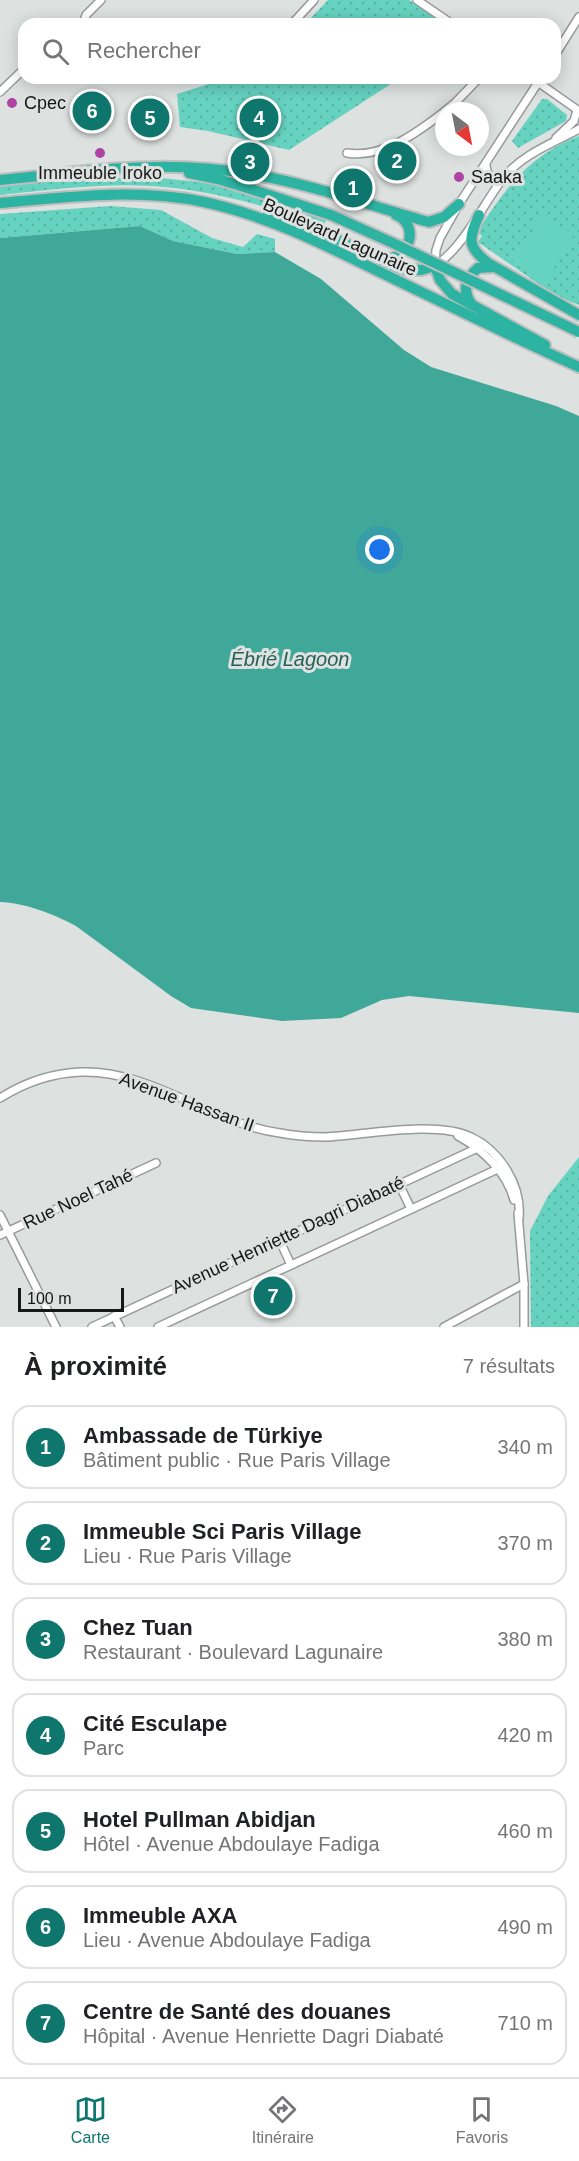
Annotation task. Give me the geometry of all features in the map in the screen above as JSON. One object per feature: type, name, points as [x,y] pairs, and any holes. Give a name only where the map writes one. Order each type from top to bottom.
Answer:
[{"type":"highway","points":[[64,173],[146,166],[222,170],[258,175],[429,222],[444,217],[459,204]]},
{"type":"highway","name":"Boulevard Lagunaire","points":[[0,180],[64,173],[151,171],[189,173],[218,178],[331,215],[579,332]]},
{"type":"highway","name":"Boulevard Lagunaire","points":[[0,203],[65,197],[151,195],[204,202],[254,215],[310,238],[577,366]]},
{"type":"highway","points":[[378,260],[397,258],[409,241],[408,227],[402,218],[385,210]]},
{"type":"highway","points":[[254,215],[297,222],[400,269],[411,271],[435,266],[436,273],[452,294],[503,320],[577,366]]},
{"type":"highway","points":[[479,215],[471,244],[476,254],[579,315]]},
{"type":"highway","points":[[472,305],[466,292],[468,279],[478,268],[495,267]]},
{"type":"street","points":[[85,18],[101,0]]},
{"type":"street","points":[[298,18],[314,0]]},
{"type":"street","points":[[417,0],[443,18]]},
{"type":"street","points":[[561,46],[579,17]]},
{"type":"street","points":[[0,92],[18,75]]},
{"type":"street","points":[[456,102],[472,84]]},
{"type":"street","points":[[435,266],[437,244],[459,204],[534,84]]},
{"type":"street","points":[[544,84],[578,110],[574,121],[545,147]]},
{"type":"street","points":[[347,153],[357,155],[389,146],[411,135],[435,118]]},
{"type":"street","points":[[435,266],[446,257],[479,215],[504,178],[524,159],[579,129]]},
{"type":"street","points":[[486,164],[487,172],[491,177],[496,180],[504,178]]},
{"type":"street","name":"Avenue Hassan II","points":[[0,1098],[33,1082],[56,1075],[81,1072],[107,1073],[163,1089],[234,1121],[278,1133],[325,1137],[410,1130],[450,1131],[481,1146],[501,1167],[513,1194],[519,1218],[524,1284],[524,1327]]},
{"type":"street","name":"Avenue Henriette Dagri Diabaté","points":[[92,1327],[481,1146]]},
{"type":"street","name":"Rue Noel Tahé","points":[[0,1235],[156,1163]]},
{"type":"street","name":"Avenue Henriette Dagri Diabaté","points":[[158,1327],[501,1167]]},
{"type":"street","points":[[399,1184],[411,1209]]},
{"type":"street","points":[[0,1215],[56,1327]]},
{"type":"street","points":[[279,1239],[291,1265]]},
{"type":"street","points":[[444,1327],[524,1284]]},
{"type":"street","points":[[114,1316],[120,1327]]},
{"type":"shaded area","points":[[328,0],[409,0],[436,18],[311,18]]},
{"type":"shaded area","points":[[209,84],[391,84],[289,150],[208,131],[180,127],[177,94]]},
{"type":"shaded area","points":[[542,99],[547,99],[567,115],[566,121],[518,148],[512,141]]},
{"type":"shaded area","points":[[579,136],[579,305],[556,296],[478,242],[482,236],[477,232],[498,201],[520,175],[546,153]]},
{"type":"shaded area","points":[[151,177],[218,184],[296,208],[326,220],[324,226],[217,195],[151,186],[94,186],[0,195],[0,187],[64,179]]},
{"type":"shaded area","points":[[110,206],[161,210],[212,238],[243,247],[257,234],[275,239],[275,252],[237,254],[173,241],[140,226],[0,238],[0,214]]},
{"type":"shaded area","points":[[543,215],[574,235],[545,283],[512,262]]},
{"type":"shaded area","points":[[579,1157],[579,1327],[531,1327],[530,1231],[548,1196]]},
{"type":"water","name":"Ébrié Lagoon","points":[[140,226],[173,241],[237,254],[275,252],[321,279],[404,350],[431,367],[556,406],[579,416],[579,1013],[409,996],[382,1000],[341,1018],[282,1021],[191,1008],[171,996],[76,926],[39,910],[19,904],[0,902],[0,238]]},
{"type":"place","name":"Cpec","points":[[12,103]]},
{"type":"place","name":"Immeuble AXA","points":[[92,111]]},
{"type":"place","name":"Hotel Pullman Abidjan","points":[[150,118]]},
{"type":"place","name":"Cité Esculape","points":[[259,118]]},
{"type":"place","name":"Immeuble Iroko","points":[[100,153]]},
{"type":"place","name":"Immeuble Sci Paris Village","points":[[397,161]]},
{"type":"place","name":"Chez Tuan","points":[[250,162]]},
{"type":"place","name":"Saaka","points":[[459,177]]},
{"type":"place","name":"Ambassade de Türkiye","points":[[353,188]]},
{"type":"place","name":"Centre de Santé des douanes","points":[[273,1296]]}]
